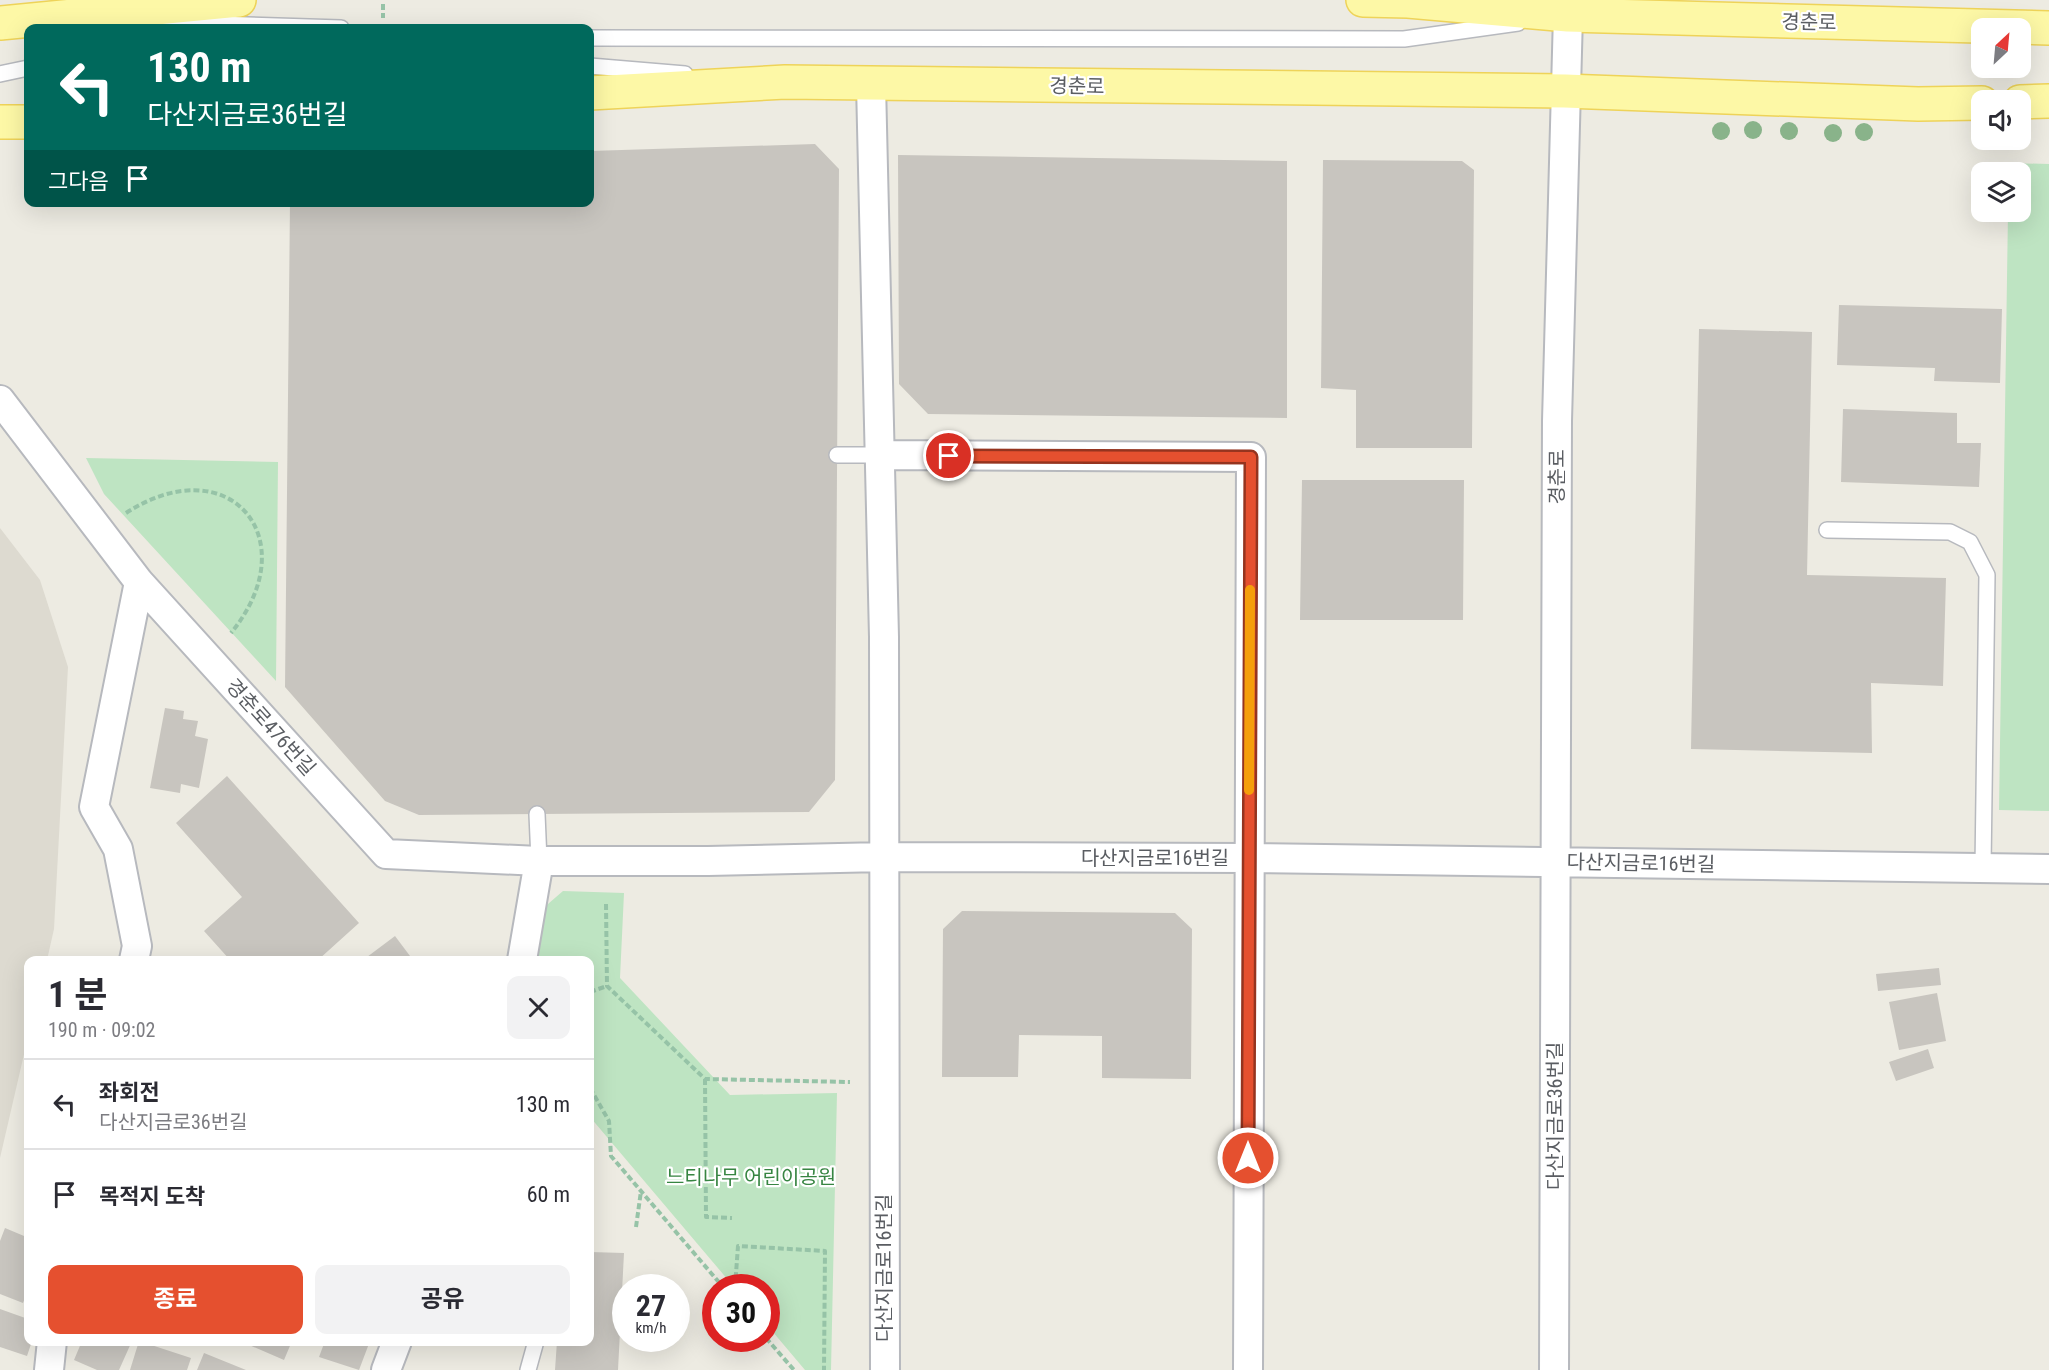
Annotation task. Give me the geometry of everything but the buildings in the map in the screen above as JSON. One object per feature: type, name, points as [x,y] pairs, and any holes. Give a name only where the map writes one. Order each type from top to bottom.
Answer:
[{"type":"main road","points":[[0,23],[56,20],[239,0]]},
{"type":"main road","name":"경춘로","points":[[1363,0],[1408,1],[1568,15],[2049,28]]},
{"type":"main road","name":"경춘로","points":[[594,93],[785,82],[1565,91],[1918,104],[1971,103]]},
{"type":"main road","points":[[2031,102],[2049,101]]},
{"type":"main road","points":[[0,122],[24,122]]},
{"type":"street","name":"경춘로","points":[[1557,862],[1557,421],[1568,15]]},
{"type":"street","points":[[871,84],[884,637],[883,857]]},
{"type":"street","name":"경춘로476번길","points":[[0,400],[139,582],[386,854],[539,861],[708,861],[883,857]]},
{"type":"street","points":[[879,455],[1251,457],[1248,1370]]},
{"type":"street","points":[[135,956],[137,946],[118,849],[94,807],[139,582]]},
{"type":"street","name":"다산지금로16번길","points":[[885,1370],[883,857],[1249,858],[2049,869]]},
{"type":"street","points":[[523,956],[539,861]]},
{"type":"street","name":"다산지금로36번길","points":[[1554,1370],[1557,862]]},
{"type":"street","points":[[49,1370],[51,1346]]},
{"type":"street","points":[[386,1370],[395,1346]]},
{"type":"lane","points":[[594,38],[1404,39],[1568,15]]},
{"type":"lane","points":[[56,20],[198,24]]},
{"type":"lane","points":[[594,66],[785,82]]},
{"type":"lane","points":[[0,74],[24,69]]},
{"type":"lane","points":[[837,455],[879,455]]},
{"type":"lane","points":[[1827,530],[1950,532],[1970,542],[1987,575],[1983,867]]},
{"type":"lane","points":[[537,814],[539,861]]},
{"type":"lane","points":[[528,1370],[535,1346]]},
{"type":"path","points":[[383,4],[383,18]]},
{"type":"path","points":[[123,515],[142,503],[173,491],[200,490],[225,495],[242,508],[258,531],[264,555],[253,597],[243,619],[231,633]]},
{"type":"path","points":[[606,904],[608,986],[705,1079],[850,1082]]},
{"type":"path","points":[[594,991],[608,986]]},
{"type":"path","points":[[705,1079],[706,1217],[732,1218]]},
{"type":"path","points":[[594,1095],[609,1121],[611,1156],[712,1274]]},
{"type":"path","points":[[636,1227],[641,1191]]},
{"type":"path","points":[[736,1274],[738,1246],[825,1251],[824,1370]]},
{"type":"path","points":[[778,1352],[794,1370]]},
{"type":"shaded area","points":[[0,528],[40,580],[68,667],[54,929],[48,956],[24,956],[24,1054],[0,1158]]},
{"type":"green space","points":[[2031,164],[2049,164],[2049,811],[1999,810],[2008,222],[2031,222]]},
{"type":"green space","points":[[86,458],[278,462],[276,681],[104,494]]},
{"type":"green space","name":"느티나무 어린이공원","points":[[563,891],[624,893],[620,978],[730,1095],[837,1093],[831,1370],[805,1370],[780,1340],[780,1274],[723,1274],[594,1122],[594,956],[535,956],[541,910]]},
{"type":"slow traffic","points":[[1249,790],[1250,590]]},
{"type":"route","points":[[949,456],[1251,457],[1248,1158]]}]
